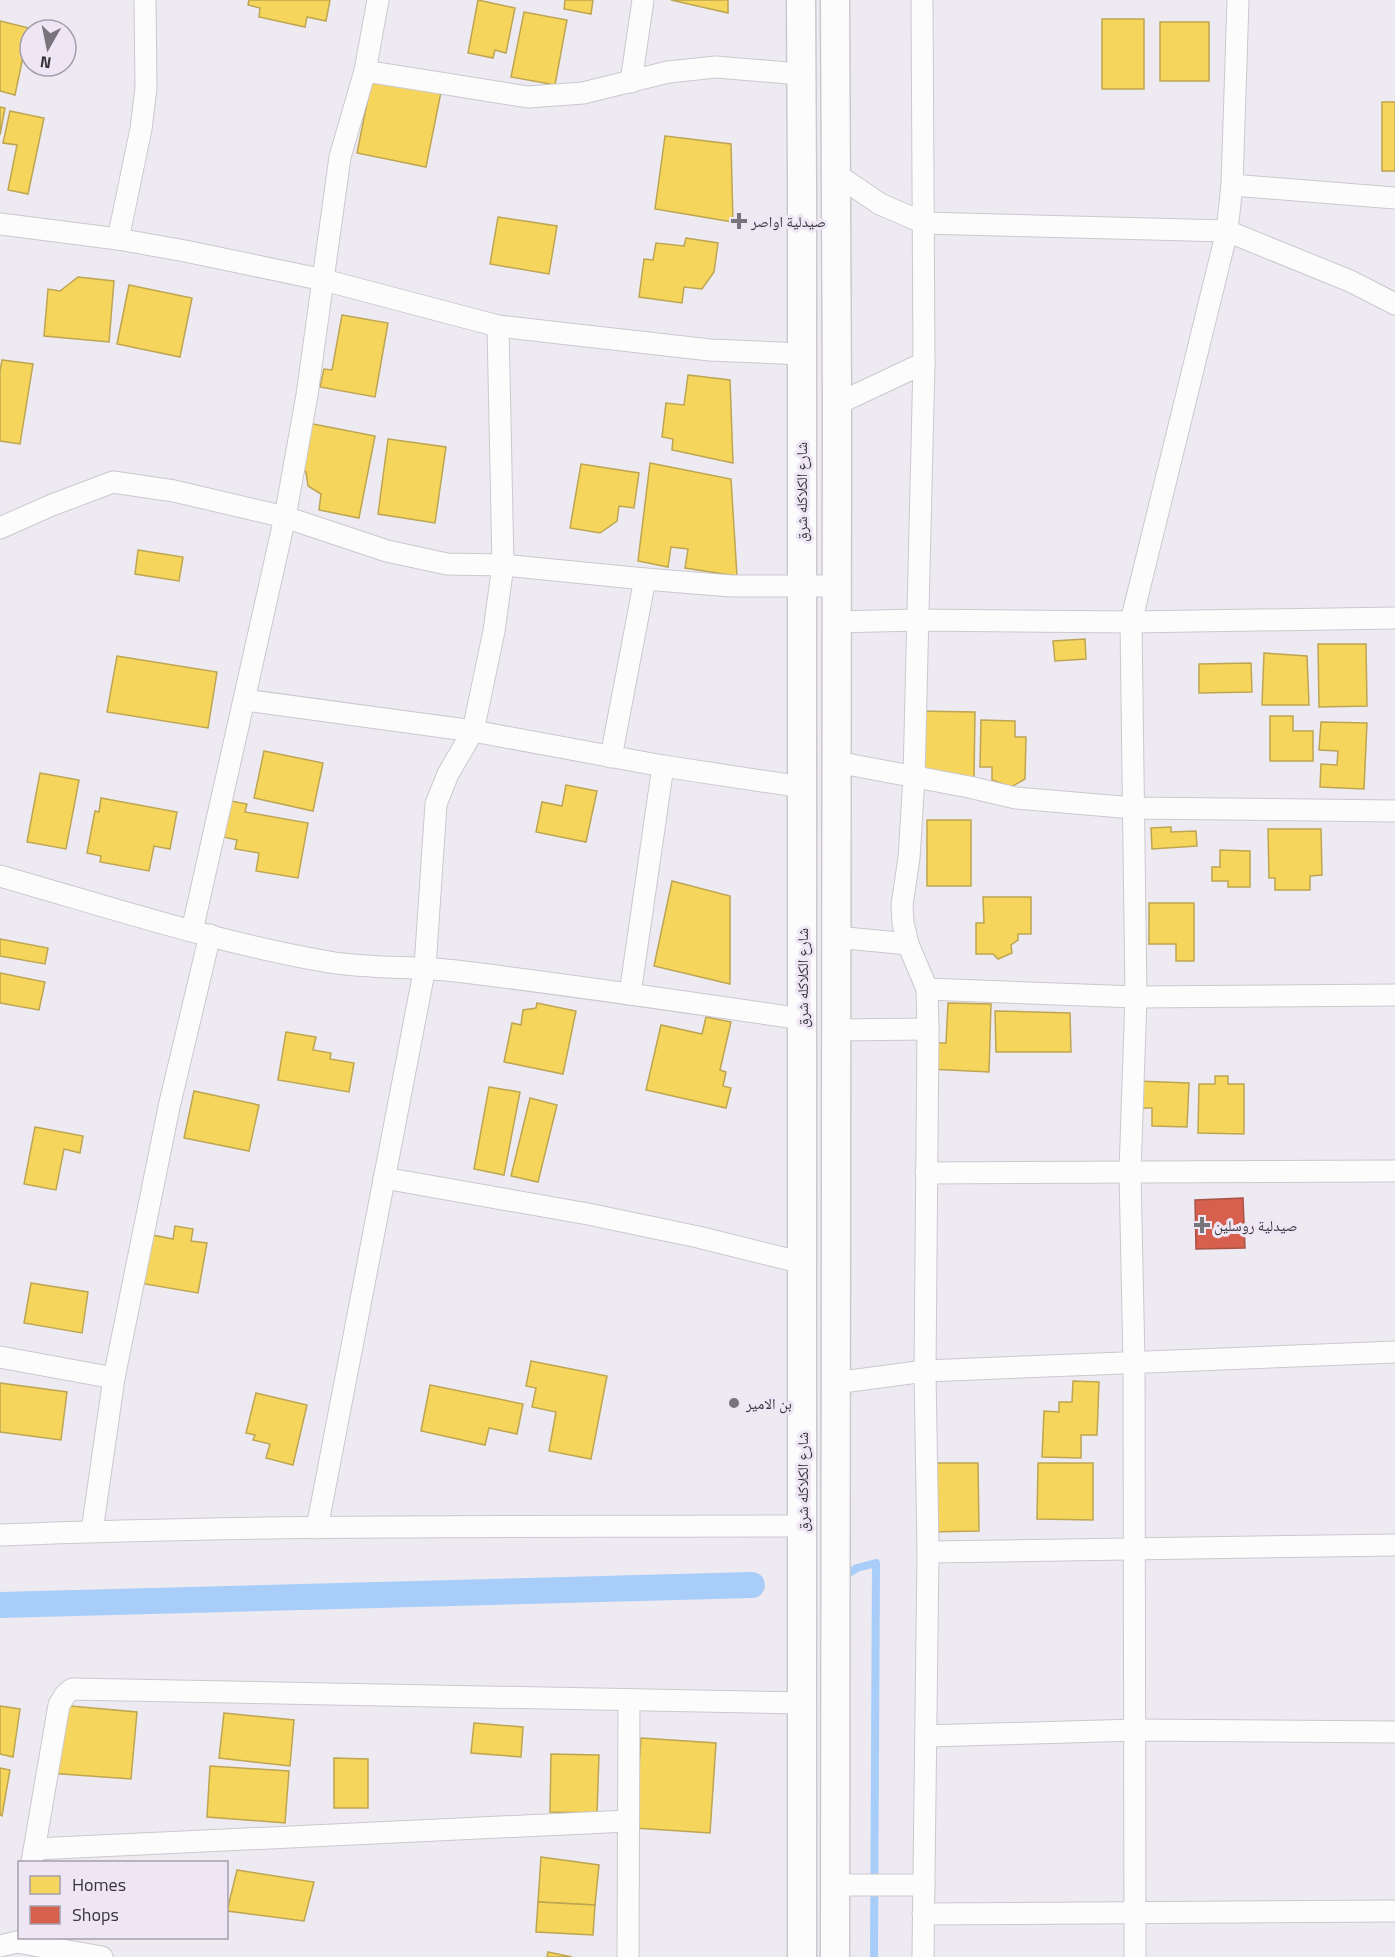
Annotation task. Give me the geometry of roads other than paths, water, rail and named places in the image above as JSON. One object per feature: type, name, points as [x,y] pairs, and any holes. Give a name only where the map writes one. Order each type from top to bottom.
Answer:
[{"type":"street","points":[[117,239],[141,129],[145,98],[145,0]]},
{"type":"street","points":[[92,1531],[114,1378],[169,1107],[245,700],[285,517],[307,395],[340,157],[365,71],[378,0]]},
{"type":"street","points":[[631,82],[643,0]]},
{"type":"street","name":"شارع الكلاكله شرق","points":[[801,0],[802,1957]]},
{"type":"street","points":[[835,0],[837,404],[835,1957]]},
{"type":"street","points":[[922,0],[924,363],[914,777],[909,858],[902,905],[908,944],[927,989],[928,1029],[925,1371],[928,1552],[923,1957]]},
{"type":"street","points":[[1135,1957],[1134,1362],[1130,1172],[1136,998],[1131,622],[1227,231],[1232,185],[1238,0]]},
{"type":"street","points":[[365,71],[528,97],[583,93],[668,72],[716,67],[800,74]]},
{"type":"street","points":[[836,174],[880,204],[924,223],[1227,231],[1350,281],[1395,304]]},
{"type":"street","points":[[1232,185],[1395,198]]},
{"type":"street","points":[[0,224],[117,239],[324,280],[498,326],[710,350],[802,354]]},
{"type":"street","points":[[317,1528],[425,967],[436,804],[448,774],[473,732],[494,631],[502,565],[498,326]]},
{"type":"street","points":[[837,404],[924,363]]},
{"type":"street","points":[[0,528],[52,505],[114,482],[174,491],[285,517],[387,551],[447,564],[502,565],[731,586],[836,586]]},
{"type":"street","points":[[611,757],[645,579]]},
{"type":"street","points":[[836,622],[917,620],[1131,622],[1395,618]]},
{"type":"street","points":[[245,700],[473,732],[663,766],[802,787]]},
{"type":"street","points":[[836,762],[1016,798],[1133,808],[1395,812]]},
{"type":"street","points":[[630,994],[663,766]]},
{"type":"street","points":[[0,876],[201,933],[263,949],[331,962],[401,969],[425,967],[802,1019]]},
{"type":"street","points":[[836,937],[908,944]]},
{"type":"street","points":[[927,989],[1136,998],[1395,995]]},
{"type":"street","points":[[836,1030],[928,1029]]},
{"type":"street","points":[[926,1173],[1395,1171]]},
{"type":"street","points":[[384,1178],[698,1237],[802,1263]]},
{"type":"street","points":[[835,1383],[925,1371],[1395,1353]]},
{"type":"street","points":[[0,1357],[114,1378]]},
{"type":"street","points":[[0,1535],[92,1531],[317,1528],[802,1526]]},
{"type":"street","points":[[928,1552],[1395,1545]]},
{"type":"street","points":[[628,1821],[34,1856],[59,1705],[72,1689],[802,1704]]},
{"type":"street","points":[[628,1957],[629,1700]]},
{"type":"street","points":[[926,1736],[1136,1730],[1395,1732]]},
{"type":"street","points":[[835,1885],[924,1885]]},
{"type":"street","points":[[923,1914],[1395,1911]]},
{"type":"street","points":[[13,1943],[102,1957]]},
{"type":"waterway","points":[[847,1574],[857,1568],[876,1563],[874,1957]]},
{"type":"waterway","points":[[0,1605],[752,1585]]},
{"type":"place","name":"صيدلية اواصر","points":[[739,221]]},
{"type":"place","name":"صيدلية روسلين","points":[[1202,1225]]},
{"type":"place","name":"بن الامير","points":[[734,1403]]}]
